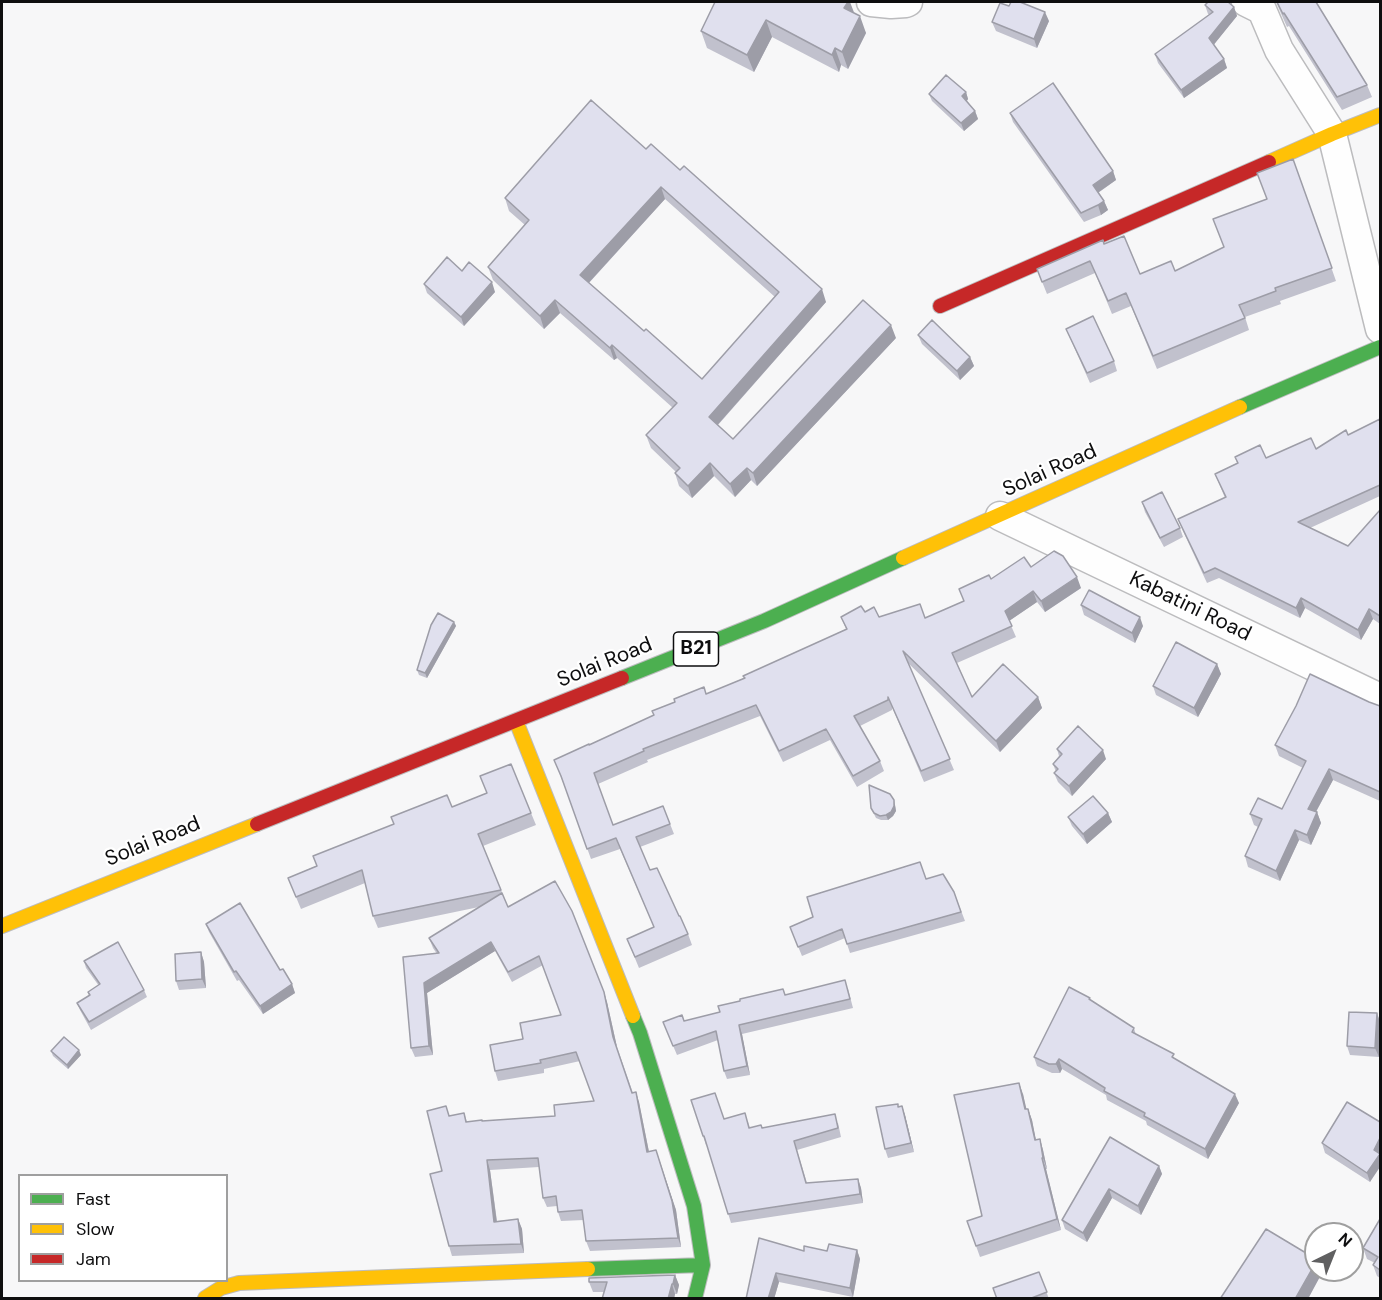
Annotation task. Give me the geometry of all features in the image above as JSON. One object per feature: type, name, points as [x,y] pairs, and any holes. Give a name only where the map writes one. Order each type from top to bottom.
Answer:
[{"type":"main road","points":[[940,306],[1380,115]]},
{"type":"main road","name":"Solai Road","points":[[2,926],[764,621],[1380,347]]},
{"type":"main road","points":[[516,721],[640,1033],[693,1206],[703,1264],[695,1299]]},
{"type":"main road","points":[[205,1299],[221,1288],[239,1283],[703,1264]]},
{"type":"street","points":[[871,2],[891,4],[908,2]]},
{"type":"street","points":[[1246,2],[1262,10],[1279,50],[1332,134],[1380,329]]},
{"type":"street","name":"Kabatini Road","points":[[1000,516],[1380,698]]},
{"type":"building","points":[[715,2],[848,2],[844,8],[860,16],[842,52],[835,48],[832,55],[766,20],[747,55],[701,31]]},
{"type":"building","points":[[1011,2],[1020,2],[1045,12],[1034,39],[992,22],[1000,3],[1009,6]]},
{"type":"building","points":[[1208,2],[1228,2],[1234,7],[1209,38],[1224,59],[1181,90],[1155,54],[1213,12],[1205,5]]},
{"type":"building","points":[[1277,2],[1316,2],[1367,85],[1337,97]]},
{"type":"building","points":[[946,75],[966,92],[962,96],[975,111],[961,123],[929,94]]},
{"type":"building","points":[[1053,83],[1113,171],[1093,185],[1104,201],[1081,213],[1010,113]]},
{"type":"building","points":[[591,100],[646,149],[651,144],[680,170],[684,166],[822,289],[709,417],[733,439],[863,300],[891,325],[753,473],[747,468],[730,484],[710,463],[688,486],[675,473],[680,468],[646,435],[677,403],[612,345],[610,348],[555,300],[540,316],[488,267],[529,220],[505,198]],"holes":[[[661,187],[779,292],[702,379],[580,275]]]},
{"type":"building","points":[[1293,159],[1332,268],[1275,288],[1276,291],[1239,305],[1245,318],[1153,356],[1126,293],[1108,301],[1090,261],[1042,282],[1037,269],[1103,240],[1104,244],[1124,236],[1140,274],[1171,261],[1175,271],[1224,247],[1213,219],[1267,199],[1257,173]]},
{"type":"building","points":[[447,257],[462,271],[469,262],[492,282],[461,317],[424,284]]},
{"type":"building","points":[[1093,316],[1114,361],[1087,373],[1066,329]]},
{"type":"building","points":[[932,320],[970,357],[957,371],[918,335]]},
{"type":"building","points":[[1380,419],[1380,485],[1298,522],[1348,546],[1380,510],[1380,616],[1369,609],[1358,630],[1301,598],[1296,608],[1215,568],[1204,573],[1178,519],[1226,497],[1215,474],[1238,463],[1235,457],[1260,445],[1266,458],[1311,438],[1316,449],[1346,430],[1348,435]]},
{"type":"building","points":[[1162,492],[1180,528],[1160,538],[1142,502]]},
{"type":"building","points":[[1054,551],[1063,556],[1077,577],[1041,601],[1033,591],[1005,611],[1012,626],[952,653],[972,697],[1003,664],[1038,697],[996,741],[903,651],[950,759],[921,771],[888,697],[888,700],[854,716],[880,761],[853,776],[826,729],[779,751],[756,705],[643,749],[644,751],[594,773],[613,825],[663,806],[670,824],[636,837],[650,870],[657,868],[688,934],[635,957],[627,939],[654,927],[616,838],[587,849],[554,760],[654,715],[652,711],[675,702],[674,699],[704,687],[706,694],[847,629],[841,617],[861,606],[865,612],[874,607],[879,617],[920,604],[925,618],[964,601],[959,589],[989,575],[991,579],[1024,557],[1031,567]]},
{"type":"building","points":[[1089,590],[1140,617],[1132,633],[1081,605]]},
{"type":"building","points":[[438,613],[454,622],[425,673],[417,670],[431,625]]},
{"type":"building","points":[[1176,642],[1217,664],[1194,708],[1153,686]]},
{"type":"building","points":[[1310,674],[1380,706],[1380,792],[1329,769],[1308,809],[1317,812],[1307,835],[1295,830],[1276,871],[1245,856],[1262,819],[1250,814],[1258,798],[1282,809],[1306,761],[1275,745]]},
{"type":"building","points":[[1078,726],[1103,750],[1069,786],[1054,773],[1058,769],[1053,764],[1062,754],[1057,749]]},
{"type":"building","points":[[511,764],[531,813],[478,834],[501,890],[373,916],[362,870],[296,897],[288,878],[317,866],[313,856],[394,824],[391,817],[447,795],[452,807],[487,793],[480,776]]},
{"type":"building","points":[[869,785],[890,794],[894,800],[891,812],[880,816],[874,813],[871,808]]},
{"type":"building","points":[[1093,796],[1108,813],[1083,834],[1068,817]]},
{"type":"building","points":[[920,862],[926,879],[943,874],[954,892],[961,912],[847,944],[842,929],[798,947],[790,927],[813,917],[807,897]]},
{"type":"building","points":[[555,881],[572,911],[604,992],[613,1037],[632,1093],[636,1092],[647,1152],[656,1150],[672,1201],[678,1238],[586,1241],[582,1210],[558,1212],[556,1196],[543,1198],[538,1158],[487,1160],[494,1222],[518,1219],[521,1244],[449,1246],[430,1174],[442,1171],[427,1111],[446,1106],[449,1116],[464,1113],[466,1122],[555,1116],[554,1105],[594,1101],[576,1052],[540,1060],[541,1063],[495,1071],[490,1045],[523,1039],[520,1023],[561,1015],[539,956],[508,972],[491,942],[424,983],[429,1046],[411,1048],[403,957],[439,953],[429,938],[502,893],[508,907]]},
{"type":"building","points":[[240,903],[280,970],[283,969],[292,984],[260,1006],[236,971],[234,972],[206,924]]},
{"type":"building","points":[[118,942],[144,990],[89,1022],[77,1003],[90,995],[88,992],[100,984],[84,961]]},
{"type":"building","points":[[201,952],[202,979],[176,981],[175,954]]},
{"type":"building","points":[[845,980],[850,999],[739,1025],[747,1066],[724,1071],[716,1031],[673,1046],[663,1022],[682,1015],[684,1021],[720,1012],[718,1006],[783,989],[785,995]]},
{"type":"building","points":[[1069,987],[1090,998],[1134,1028],[1132,1032],[1174,1054],[1172,1057],[1235,1094],[1205,1149],[1144,1116],[1145,1113],[1104,1091],[1105,1088],[1059,1059],[1056,1064],[1049,1064],[1034,1057]]},
{"type":"building","points":[[1349,1012],[1377,1013],[1375,1048],[1347,1046]]},
{"type":"building","points":[[64,1037],[79,1050],[67,1065],[51,1051]]},
{"type":"building","points":[[1019,1083],[1035,1140],[1040,1139],[1042,1158],[1057,1219],[976,1246],[967,1221],[982,1216],[954,1095]]},
{"type":"building","points":[[715,1093],[724,1119],[745,1113],[749,1128],[761,1125],[762,1128],[835,1114],[838,1128],[794,1141],[806,1183],[858,1179],[860,1194],[728,1214],[691,1100]]},
{"type":"building","points":[[1347,1102],[1380,1122],[1380,1138],[1374,1150],[1380,1154],[1367,1173],[1322,1143]]},
{"type":"building","points":[[898,1104],[898,1107],[902,1106],[911,1143],[885,1149],[876,1107]]},
{"type":"building","points":[[1110,1137],[1159,1166],[1138,1206],[1109,1189],[1083,1233],[1062,1220]]},
{"type":"building","points":[[1380,1219],[1380,1270],[1373,1265],[1378,1257],[1364,1249]]},
{"type":"building","points":[[1266,1229],[1304,1252],[1305,1282],[1295,1299],[1220,1299]]},
{"type":"building","points":[[759,1238],[804,1251],[804,1246],[827,1251],[829,1244],[857,1250],[850,1288],[776,1273],[768,1299],[746,1299]]},
{"type":"building","points":[[1039,1272],[1047,1292],[1029,1299],[997,1299],[993,1288]]},
{"type":"building","points":[[675,1275],[668,1299],[602,1299],[607,1282],[589,1282],[589,1278]]},
{"type":"traffic: fast","points":[[1240,407],[1380,347]]},
{"type":"traffic: fast","points":[[622,678],[764,621],[903,558]]},
{"type":"traffic: fast","points":[[633,1016],[694,1206],[703,1265],[695,1298]]},
{"type":"traffic: fast","points":[[588,1269],[703,1265]]},
{"type":"traffic: slow","points":[[1269,162],[1380,115]]},
{"type":"traffic: slow","points":[[903,558],[1240,407]]},
{"type":"traffic: slow","points":[[516,721],[633,1016]]},
{"type":"traffic: slow","points":[[2,926],[257,824]]},
{"type":"traffic: slow","points":[[205,1298],[221,1288],[239,1283],[588,1269]]},
{"type":"traffic: jam","points":[[940,306],[1269,162]]},
{"type":"traffic: jam","points":[[257,824],[622,678]]}]
